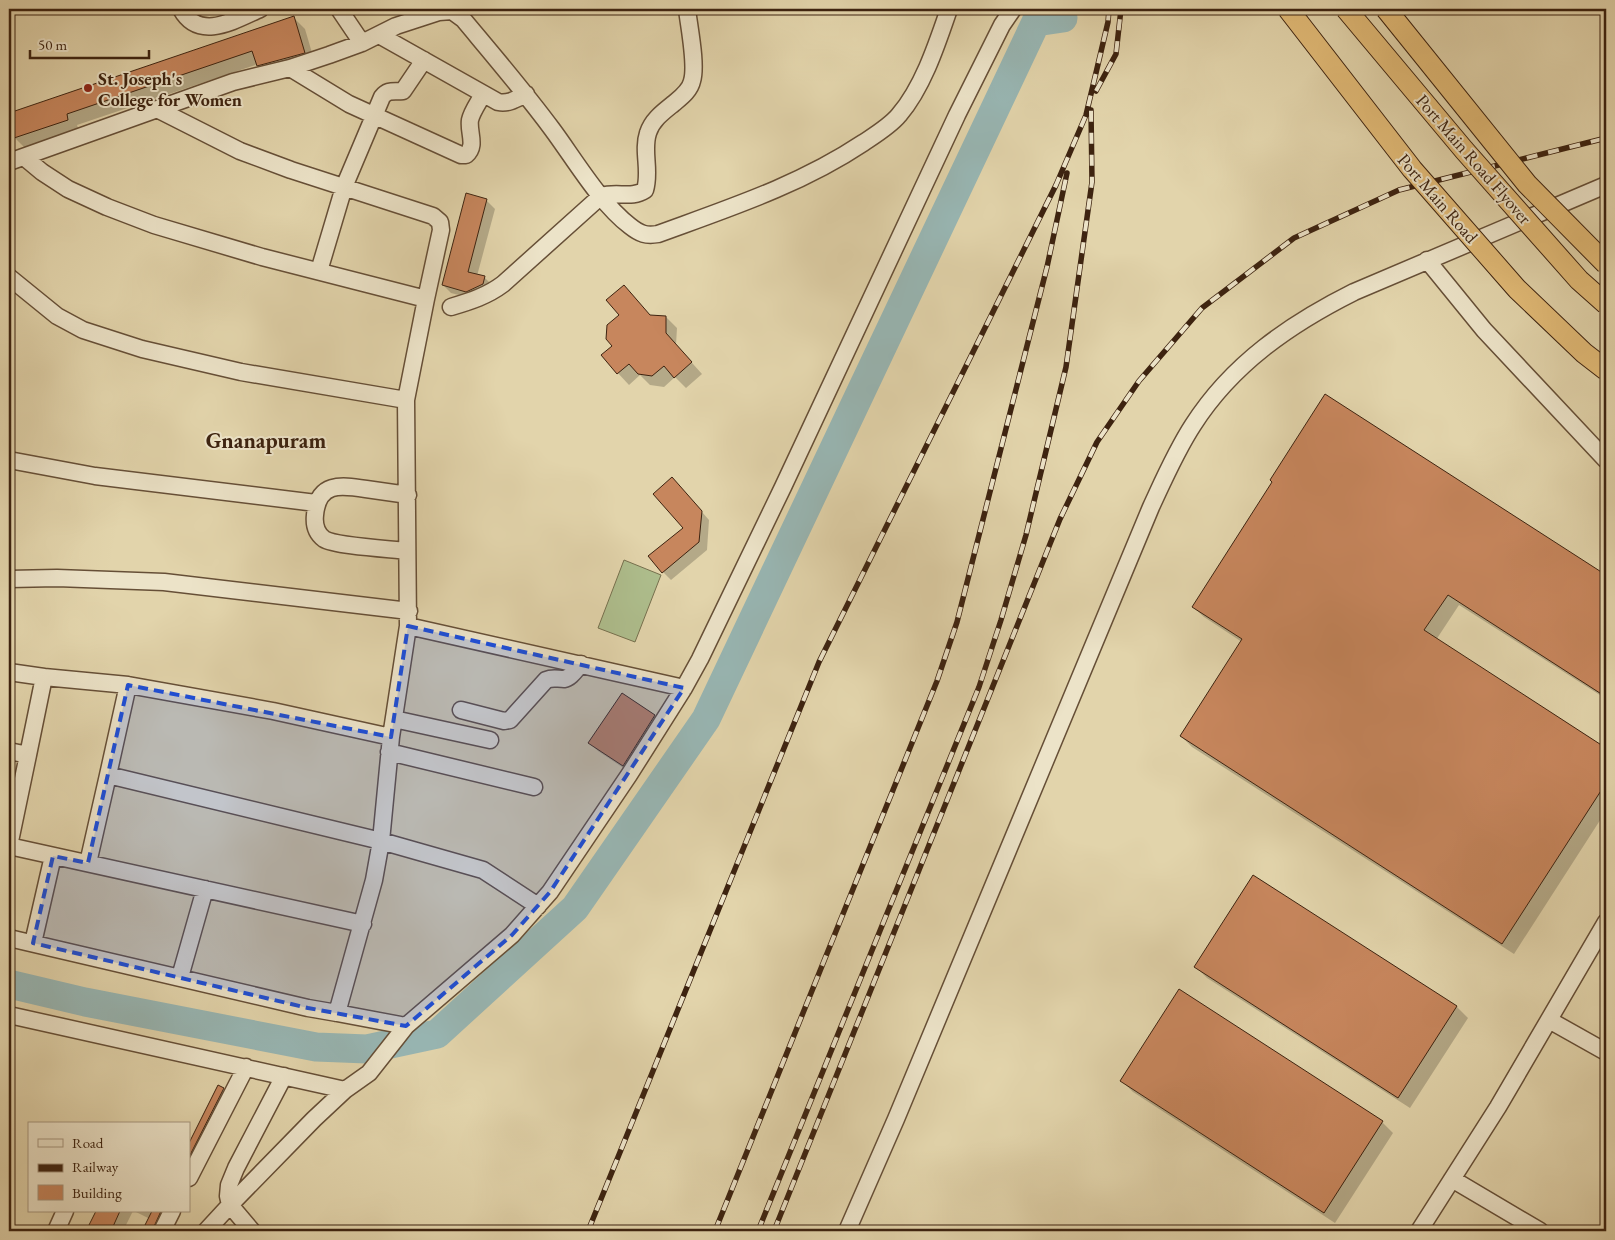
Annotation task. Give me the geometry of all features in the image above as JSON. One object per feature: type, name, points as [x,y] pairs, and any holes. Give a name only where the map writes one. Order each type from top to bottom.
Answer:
[{"type":"main road","name":"Port Main Road","points":[[1288,9],[1412,169],[1491,259],[1537,308],[1584,353],[1606,370]]},
{"type":"main road","name":"Port Main Road Flyover","points":[[1346,9],[1464,150],[1579,280],[1606,304]]},
{"type":"main road","name":"Port Main Road Flyover","points":[[1386,9],[1527,184],[1606,264]]},
{"type":"street","points":[[181,9],[190,20],[202,26],[215,27],[260,9]]},
{"type":"street","points":[[339,9],[362,43]]},
{"type":"street","points":[[451,307],[489,295],[602,196],[611,193],[639,194],[645,190],[648,171],[646,145],[648,132],[655,120],[685,94],[692,82],[694,68],[687,9]]},
{"type":"street","points":[[16,160],[233,82],[290,68],[362,43],[396,26],[439,12],[452,11],[463,19],[526,94],[620,218],[642,234],[648,236],[752,199],[821,169],[874,136],[898,117],[915,92],[937,45],[949,9]]},
{"type":"street","points":[[206,1231],[314,1119],[345,1090],[369,1073],[402,1031],[512,934],[538,906],[578,852],[684,688],[700,660],[957,115],[1002,25],[1012,9]]},
{"type":"street","points":[[379,35],[483,94],[504,103],[526,94]]},
{"type":"street","points":[[319,271],[344,187],[373,116],[385,92],[403,91],[424,60]]},
{"type":"street","points":[[290,68],[373,116],[456,154],[466,155],[470,152],[472,147],[470,118],[483,94]]},
{"type":"street","points":[[157,108],[240,152],[433,216],[440,222],[442,230],[406,400],[409,619],[390,744],[381,841],[363,924],[337,1013]]},
{"type":"street","points":[[16,160],[42,172],[68,189],[107,208],[154,225],[262,258],[426,299]]},
{"type":"street","points":[[847,1231],[896,1119],[1151,507],[1175,455],[1193,424],[1224,385],[1257,352],[1292,326],[1315,312],[1354,292],[1427,260],[1606,185]]},
{"type":"street","points":[[1427,260],[1484,330],[1606,460]]},
{"type":"street","points":[[9,277],[57,316],[83,330],[142,350],[241,372],[406,400]]},
{"type":"street","points":[[9,460],[95,476],[316,504]]},
{"type":"street","points":[[407,550],[337,543],[325,539],[317,532],[314,521],[316,504],[324,492],[334,487],[345,486],[408,495]]},
{"type":"street","points":[[9,578],[164,582],[409,619],[581,664],[684,688]]},
{"type":"street","points":[[461,710],[504,721],[510,720],[546,680],[552,677],[565,679],[571,676],[581,664]]},
{"type":"street","points":[[9,672],[128,685],[273,712],[390,744],[534,787]]},
{"type":"street","points":[[44,677],[9,846],[363,924]]},
{"type":"street","points":[[88,863],[128,685]]},
{"type":"street","points":[[394,719],[490,740]]},
{"type":"street","points":[[9,751],[28,756]]},
{"type":"street","points":[[108,775],[381,841],[484,870],[538,906]]},
{"type":"street","points":[[33,943],[53,856]]},
{"type":"street","points":[[180,977],[204,890]]},
{"type":"street","points":[[1419,1231],[1498,1107],[1606,922]]},
{"type":"street","points":[[9,938],[308,1008],[337,1013],[402,1031]]},
{"type":"street","points":[[9,1016],[345,1090]]},
{"type":"street","points":[[1549,1020],[1606,1052]]},
{"type":"street","points":[[190,1176],[246,1067]]},
{"type":"street","points":[[252,1231],[230,1205],[228,1196],[229,1185],[284,1076]]},
{"type":"street","points":[[1452,1179],[1540,1231]]},
{"type":"street","points":[[56,1231],[65,1212]]},
{"type":"street","points":[[162,1231],[172,1212]]},
{"type":"highlighted area","points":[[408,626],[684,688],[550,892],[512,935],[406,1026],[308,1008],[33,943],[53,856],[88,863],[128,685],[391,737]]},
{"type":"green space","points":[[624,560],[661,575],[635,642],[598,628]]},
{"type":"building","points":[[294,16],[305,53],[257,66],[252,51],[67,114],[68,120],[14,138],[9,124],[9,113]]},
{"type":"building","points":[[466,193],[487,199],[468,272],[485,276],[483,284],[466,292],[442,285]]},
{"type":"building","points":[[624,285],[650,315],[666,316],[666,333],[692,362],[674,378],[664,366],[652,376],[638,374],[629,364],[617,374],[601,355],[612,346],[606,339],[607,325],[619,315],[606,300]]},
{"type":"building","points":[[1325,394],[1606,575],[1606,697],[1448,595],[1424,630],[1606,748],[1606,783],[1502,944],[1180,736],[1242,639],[1192,607],[1272,482],[1270,480]]},
{"type":"building","points":[[672,477],[702,511],[699,542],[662,573],[648,556],[683,528],[653,494]]},
{"type":"building","points":[[622,693],[655,715],[623,766],[588,743]]},
{"type":"building","points":[[1253,875],[1457,1006],[1398,1098],[1194,967]]},
{"type":"building","points":[[1179,989],[1383,1121],[1324,1213],[1120,1081]]},
{"type":"building","points":[[218,1085],[224,1088],[190,1155],[190,1141]]},
{"type":"building","points":[[96,1212],[120,1212],[111,1231],[86,1231]]},
{"type":"building","points":[[152,1212],[161,1212],[152,1231],[142,1231]]},
{"type":"waterway","points":[[9,984],[85,1002],[316,1047],[367,1049],[437,1034],[575,908],[706,719],[1036,22],[1063,18]]},
{"type":"railway","points":[[588,1231],[819,662],[1056,185],[1086,115],[1108,22],[1109,9]]},
{"type":"railway","points":[[1096,91],[1116,54],[1121,9]]},
{"type":"railway","points":[[758,1231],[979,687],[1001,620],[1026,535],[1066,367],[1092,182],[1091,110]]},
{"type":"railway","points":[[774,1231],[1060,519],[1097,442],[1139,381],[1202,308],[1294,238],[1399,190],[1606,138]]},
{"type":"railway","points":[[715,1231],[937,681],[957,622],[1047,267],[1067,173]]},
{"type":"place","name":"St. Joseph's College for Women","points":[[88,88]]},
{"type":"district","name":"Gnanapuram","points":[[266,440]]}]
